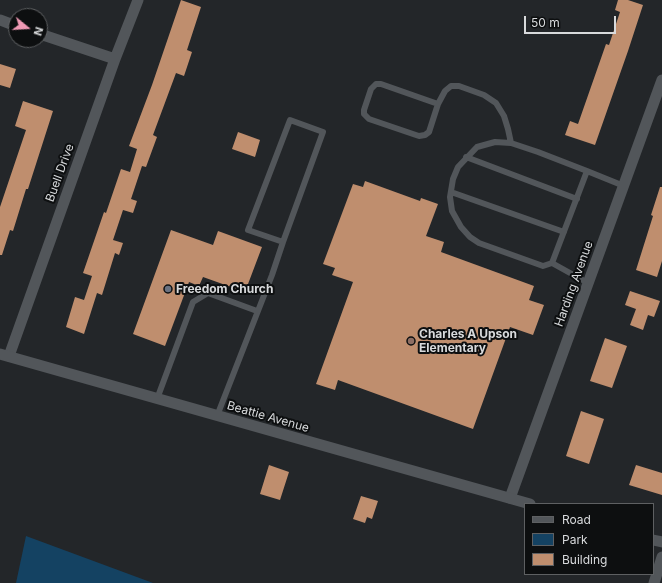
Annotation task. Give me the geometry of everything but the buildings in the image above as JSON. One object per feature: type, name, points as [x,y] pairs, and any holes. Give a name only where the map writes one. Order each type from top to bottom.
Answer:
[{"type":"street","name":"Buell Drive","points":[[4,355],[138,0]]},
{"type":"street","points":[[48,37],[115,59]]},
{"type":"street","name":"Harding Avenue","points":[[510,498],[662,80]]},
{"type":"street","name":"Beattie Avenue","points":[[4,355],[527,503]]},
{"type":"street","points":[[654,583],[662,556]]},
{"type":"lane","points":[[438,104],[381,84],[376,84],[371,89],[364,114],[369,119],[419,136],[425,135],[429,132],[438,104],[445,91],[451,86],[459,86],[484,95],[496,103],[504,116],[511,143]]},
{"type":"lane","points":[[217,416],[284,242],[323,132],[290,120],[248,230],[284,242]]},
{"type":"lane","points":[[588,283],[552,264],[543,266],[479,243],[470,237],[461,228],[452,211],[450,197],[453,179],[458,167],[477,147],[495,142],[511,143],[538,152],[624,186]]},
{"type":"lane","points":[[466,157],[577,199]]},
{"type":"lane","points":[[552,264],[587,172]]},
{"type":"lane","points":[[451,192],[564,232]]},
{"type":"lane","points":[[157,399],[193,302],[208,293],[258,311]]},
{"type":"green space","points":[[26,536],[153,583],[16,583]]},
{"type":"place","name":"Freedom Church","points":[[168,289]]},
{"type":"place","name":"Charles A Upson Elementary","points":[[411,341]]}]
